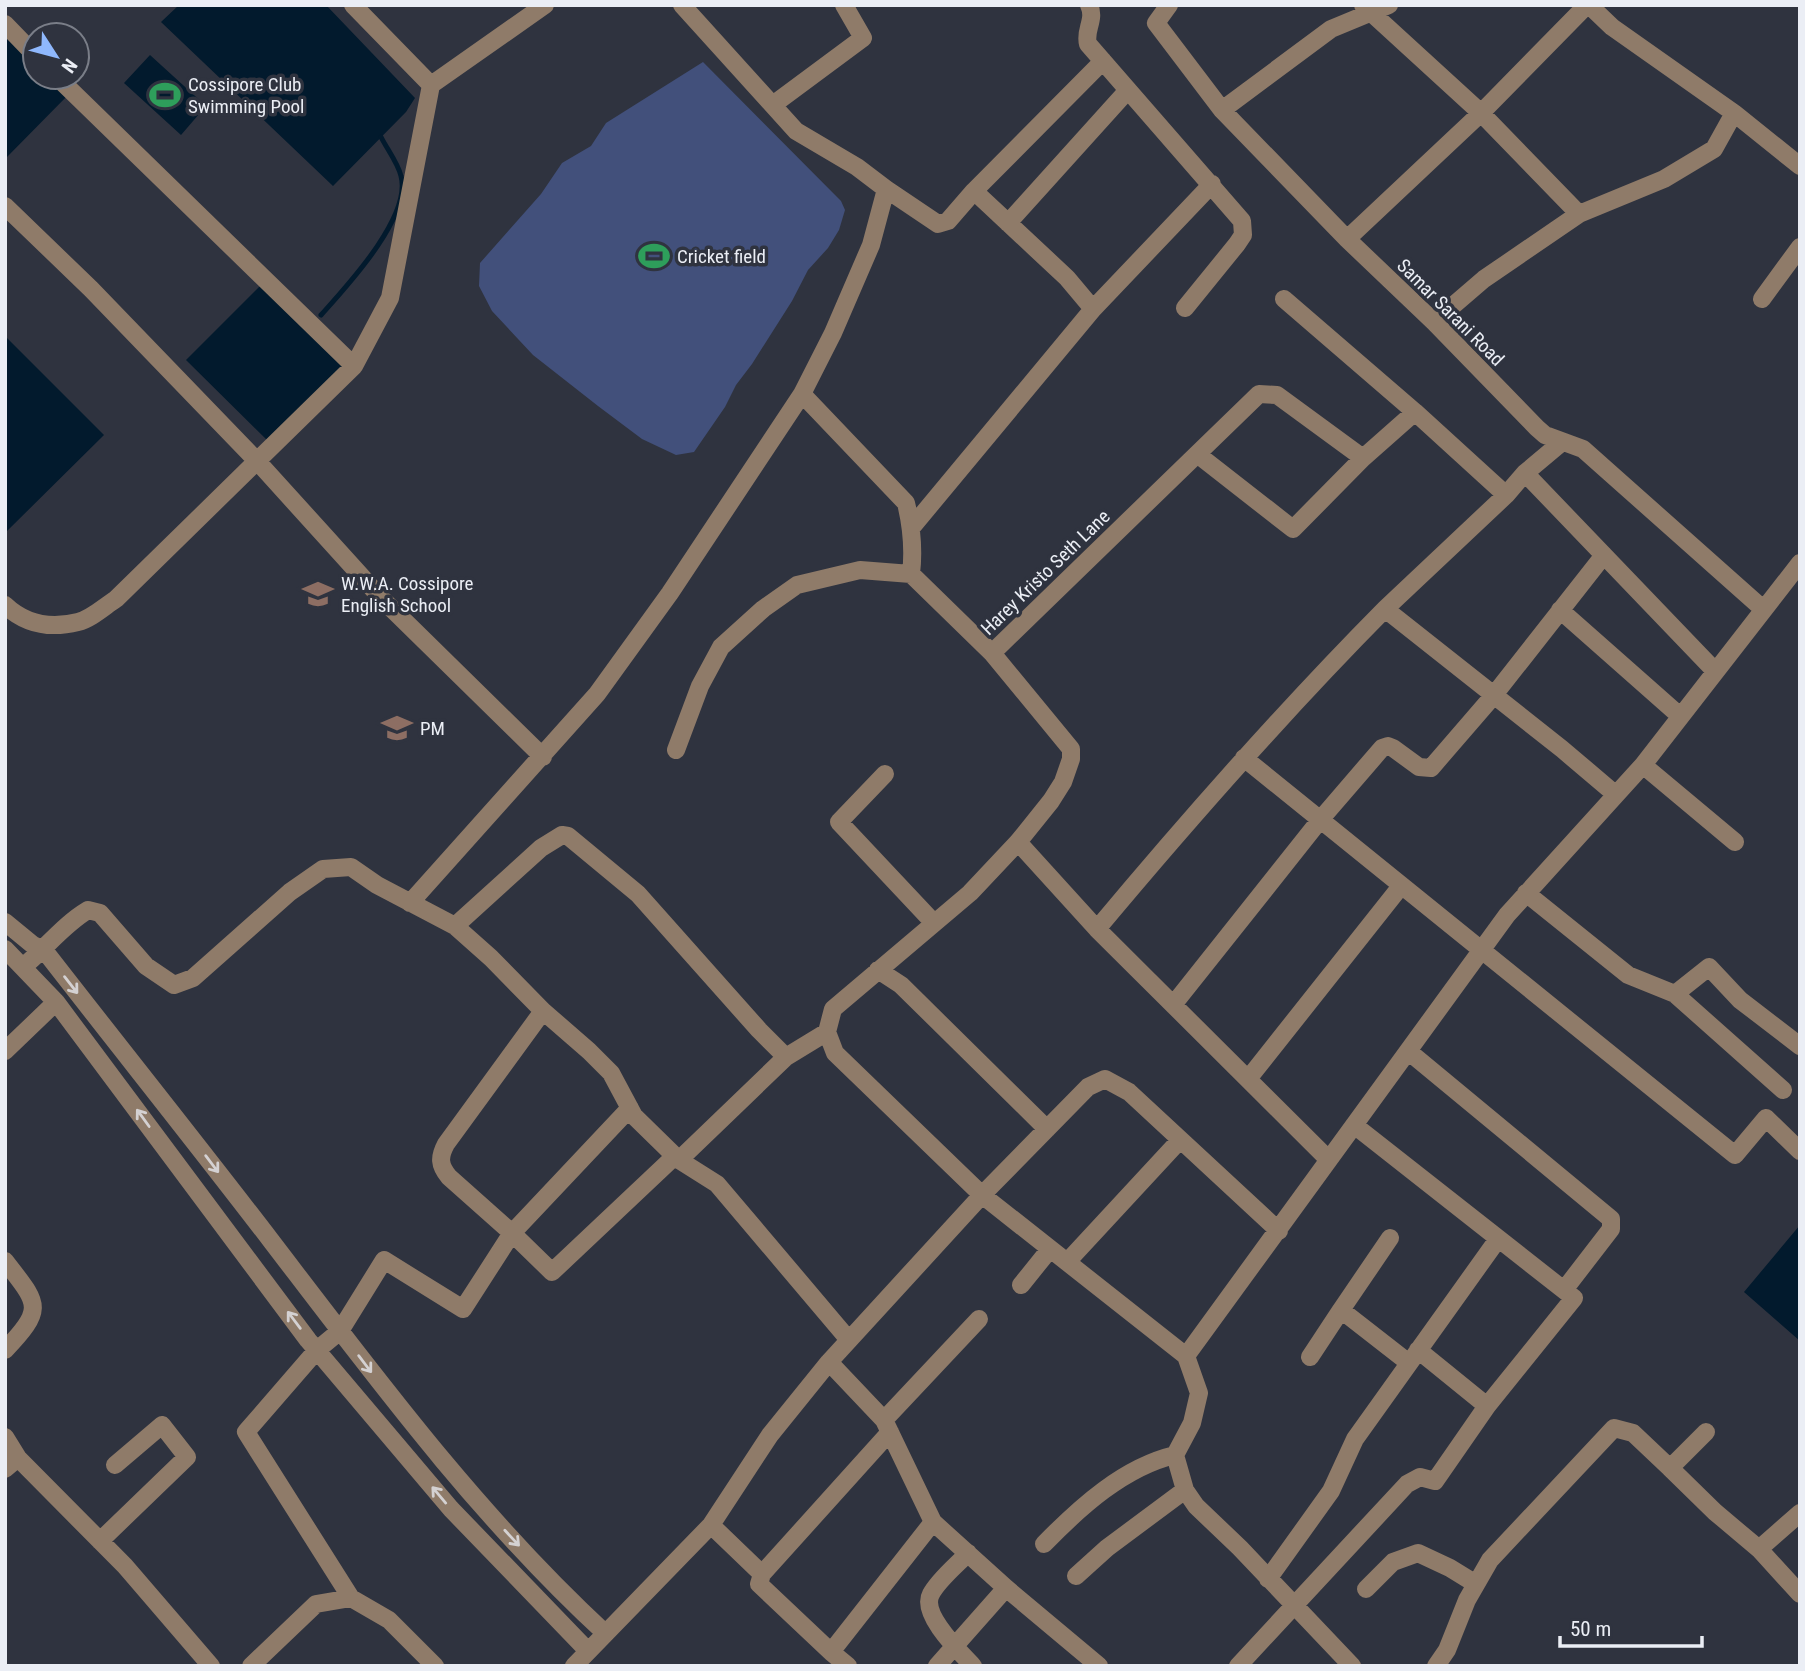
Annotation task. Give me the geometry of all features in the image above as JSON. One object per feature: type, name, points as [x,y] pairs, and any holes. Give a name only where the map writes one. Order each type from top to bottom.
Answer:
[{"type":"street","points":[[353,5],[431,85]]},
{"type":"street","points":[[5,605],[20,618],[45,625],[80,622],[116,598],[354,366],[390,298],[431,85],[545,5]]},
{"type":"street","points":[[682,5],[796,131],[857,167],[938,224],[948,221],[974,191],[1103,61]]},
{"type":"street","points":[[774,104],[863,37],[844,5]]},
{"type":"street","points":[[1089,5],[1092,18],[1086,39],[1088,44],[1242,220],[1242,235],[1185,308]]},
{"type":"street","name":"Samar Sarani Road","points":[[1169,5],[1156,23],[1222,110],[1347,239],[1434,322],[1536,428],[1545,435],[1583,449],[1763,609]]},
{"type":"street","points":[[1222,110],[1331,29],[1366,9],[1389,5]]},
{"type":"street","points":[[1347,239],[1481,113],[1588,5],[1612,27],[1734,113],[1800,166]]},
{"type":"street","points":[[1366,9],[1481,113],[1579,214]]},
{"type":"street","points":[[5,24],[21,41]]},
{"type":"street","points":[[1008,223],[1128,90]]},
{"type":"street","points":[[71,91],[354,366]]},
{"type":"street","points":[[1434,322],[1484,279],[1579,214],[1664,179],[1714,149],[1734,113]]},
{"type":"street","points":[[912,527],[1093,309],[1212,184]]},
{"type":"street","points":[[410,903],[597,694],[670,593],[802,394],[833,333],[871,246],[886,189]]},
{"type":"street","points":[[974,191],[1067,278],[1093,309]]},
{"type":"street","points":[[5,206],[91,289],[257,461],[382,598],[543,757]]},
{"type":"street","points":[[1762,299],[1800,247]]},
{"type":"street","points":[[1284,299],[1506,495]]},
{"type":"street","points":[[676,750],[700,686],[721,648],[763,609],[797,585],[860,570],[911,574],[914,555],[912,527],[906,503],[802,394]]},
{"type":"street","name":"Harey Kristo Seth Lane","points":[[911,574],[992,653],[1259,394],[1277,396],[1363,458]]},
{"type":"street","points":[[1197,454],[1293,529],[1363,458],[1415,412]]},
{"type":"street","points":[[1097,929],[1192,815],[1316,678],[1506,495],[1525,472],[1562,442]]},
{"type":"street","points":[[1525,472],[1715,671]]},
{"type":"street","points":[[1173,1004],[1320,820],[1382,748],[1393,748],[1419,767],[1431,768],[1493,695],[1604,555]]},
{"type":"street","points":[[1186,1356],[1507,915],[1643,765],[1763,609],[1797,573]]},
{"type":"street","points":[[1385,609],[1615,794]]},
{"type":"street","points":[[1560,610],[1680,716]]},
{"type":"street","points":[[992,653],[1071,750],[1071,759],[1063,782],[1018,842],[970,893],[833,1009],[827,1032],[835,1053],[982,1195],[1186,1356],[1199,1393],[1192,1423],[1175,1455],[1185,1490],[1196,1506],[1240,1548],[1352,1666]]},
{"type":"street","points":[[1244,758],[1735,1154],[1766,1118],[1800,1151]]},
{"type":"street","points":[[1643,765],[1735,842]]},
{"type":"street","points":[[885,775],[839,822],[933,922]]},
{"type":"street","points":[[455,926],[541,848],[562,835],[568,836],[638,894],[759,1030],[786,1056]]},
{"type":"street","points":[[1018,842],[1097,929],[1329,1160]]},
{"type":"street","points":[[24,966],[44,950],[69,921],[88,910],[100,914],[146,966],[174,985],[193,978],[290,892],[323,869],[351,867],[377,885],[455,926],[491,958],[543,1012],[589,1051],[611,1073],[634,1116],[677,1158],[717,1184],[849,1340]]},
{"type":"street","points":[[1248,1080],[1401,886]]},
{"type":"street","points":[[1526,893],[1628,975],[1675,994],[1783,1090]]},
{"type":"street","points":[[5,922],[33,945],[44,950],[391,1397],[477,1500],[605,1633]]},
{"type":"street","points":[[5,949],[56,1002],[317,1350],[581,1661],[711,1525],[770,1435],[829,1362],[982,1195],[1088,1087],[1105,1079],[1129,1092],[1279,1231]]},
{"type":"street","points":[[1675,994],[1709,967],[1740,1000],[1800,1046]]},
{"type":"street","points":[[878,970],[901,985],[1047,1129]]},
{"type":"street","points":[[5,1051],[56,1002]]},
{"type":"street","points":[[543,1012],[446,1144],[440,1160],[442,1170],[552,1272],[786,1056],[827,1032]]},
{"type":"street","points":[[1408,1051],[1611,1219],[1611,1229],[1564,1290]]},
{"type":"street","points":[[435,1666],[389,1620],[351,1598],[246,1432],[317,1350],[340,1331],[384,1260],[463,1309],[512,1233],[630,1108]]},
{"type":"street","points":[[1238,1666],[1407,1484],[1420,1477],[1434,1480],[1487,1406],[1574,1298],[1354,1125]]},
{"type":"street","points":[[1067,1262],[1180,1140]]},
{"type":"street","points":[[1310,1357],[1390,1238]]},
{"type":"street","points":[[1268,1579],[1331,1491],[1355,1438],[1498,1238]]},
{"type":"street","points":[[1020,1284],[1050,1249]]},
{"type":"street","points":[[5,1261],[32,1296],[34,1306],[26,1328],[5,1350]]},
{"type":"street","points":[[1341,1310],[1487,1406]]},
{"type":"street","points":[[848,1666],[759,1584],[762,1574],[979,1319]]},
{"type":"street","points":[[829,1362],[887,1426],[933,1522],[1099,1666]]},
{"type":"street","points":[[100,1541],[187,1457],[162,1425],[115,1465]]},
{"type":"street","points":[[1436,1666],[1447,1650],[1467,1600],[1490,1560],[1614,1428],[1633,1433],[1759,1549],[1800,1594]]},
{"type":"street","points":[[1670,1468],[1706,1432]]},
{"type":"street","points":[[5,1437],[12,1464],[100,1541],[211,1666]]},
{"type":"street","points":[[1044,1544],[1077,1511],[1118,1482],[1153,1461],[1175,1455]]},
{"type":"street","points":[[1076,1576],[1116,1541],[1185,1490]]},
{"type":"street","points":[[1759,1549],[1800,1513]]},
{"type":"street","points":[[831,1652],[933,1522]]},
{"type":"street","points":[[711,1525],[762,1574]]},
{"type":"street","points":[[968,1553],[930,1594],[929,1604],[930,1613],[954,1646],[973,1666]]},
{"type":"street","points":[[1366,1589],[1393,1562],[1418,1553],[1476,1584]]},
{"type":"street","points":[[937,1666],[1006,1588]]},
{"type":"street","points":[[254,1665],[316,1604],[351,1598]]},
{"type":"shaded area","points":[[179,5],[326,5],[415,98],[406,112],[333,186],[161,22]]},
{"type":"shaded area","points":[[5,22],[21,38],[21,91],[72,91],[5,159]]},
{"type":"shaded area","name":"Cossipore Club Swimming Pool","points":[[150,55],[206,106],[181,135],[124,83]]},
{"type":"shaded area","name":"Cricket field","points":[[703,62],[841,201],[845,210],[839,230],[828,248],[808,270],[792,301],[694,452],[676,455],[642,439],[533,355],[492,311],[479,286],[480,263],[541,194],[562,163],[591,146],[606,123]]},
{"type":"shaded area","points":[[269,277],[350,358],[268,441],[186,360]]},
{"type":"shaded area","points":[[5,336],[104,435],[5,533]]},
{"type":"shaded area","points":[[1800,1225],[1800,1341],[1744,1292]]},
{"type":"waterway","points":[[321,315],[360,270],[387,231],[397,211],[402,193],[401,176],[381,137]]},
{"type":"place","name":"Cossipore Club Swimming Pool","points":[[165,95]]},
{"type":"place","name":"Cricket field","points":[[654,256]]},
{"type":"place","name":"W.W.A. Cossipore English School","points":[[318,594]]},
{"type":"place","name":"PM","points":[[397,728]]}]
